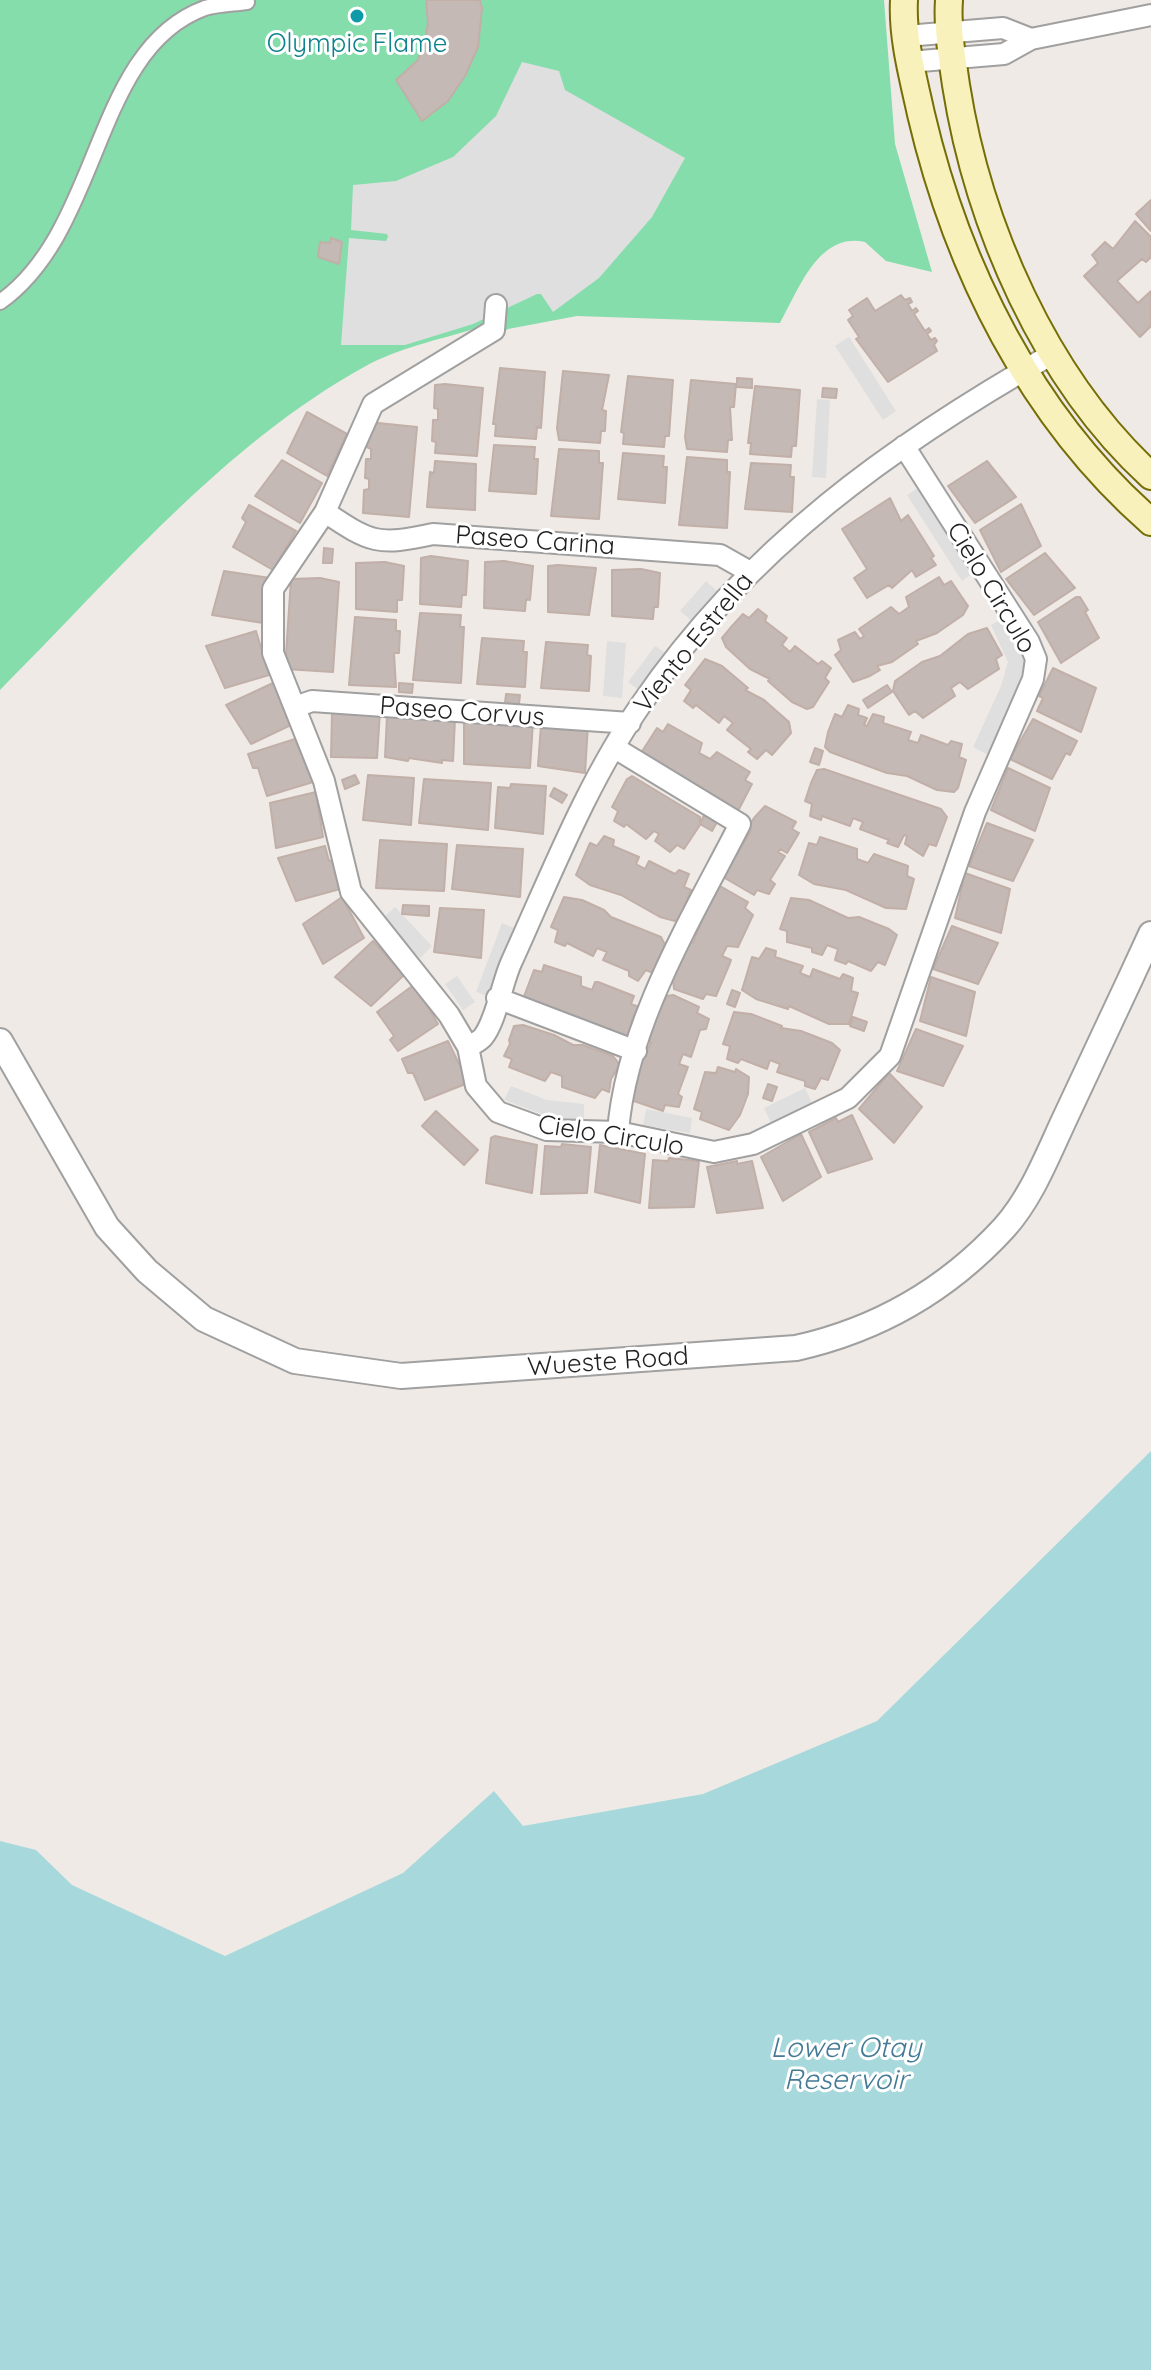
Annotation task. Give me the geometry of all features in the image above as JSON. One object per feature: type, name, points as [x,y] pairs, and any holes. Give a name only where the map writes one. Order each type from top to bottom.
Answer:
[{"type":"main road","points":[[904,0],[908,49],[936,173],[977,283],[1024,370],[1080,451],[1151,522]]},
{"type":"main road","points":[[949,0],[950,46],[965,143],[975,180],[1010,272],[1054,353],[1107,429],[1151,476]]},
{"type":"street","points":[[0,302],[24,281],[56,240],[87,177],[127,79],[142,57],[174,25],[191,15],[205,8],[247,2]]},
{"type":"street","points":[[908,49],[950,46],[1004,54],[1031,39],[1151,15]]},
{"type":"street","name":"Cielo Circulo","points":[[496,305],[494,330],[373,404],[325,512],[273,589],[273,653],[324,781],[351,892],[449,1015],[468,1047],[476,1086],[498,1112],[547,1130],[618,1132],[714,1152],[753,1144],[848,1098],[890,1056],[975,812],[1033,679],[1036,659],[1029,642],[904,446]]},
{"type":"street","name":"Viento Estrella","points":[[468,1047],[483,1037],[497,998],[585,799],[630,723],[723,598],[815,512],[904,446],[1054,353]]},
{"type":"street","name":"Paseo Carina","points":[[325,512],[365,539],[397,542],[433,534],[720,555],[750,572]]},
{"type":"street","name":"Paseo Corvus","points":[[295,707],[312,701],[630,723]]},
{"type":"street","points":[[615,748],[740,824],[658,984],[620,1102],[618,1132]]},
{"type":"street","name":"Wueste Road","points":[[0,1041],[107,1227],[147,1271],[204,1319],[295,1361],[401,1376],[796,1348],[829,1341],[897,1315],[958,1271],[1005,1227],[1033,1187],[1151,934]]},
{"type":"street","points":[[497,998],[636,1051]]},
{"type":"green space","points":[[0,0],[884,0],[895,144],[932,272],[886,261],[865,242],[849,241],[835,246],[812,266],[780,323],[577,316],[508,329],[482,345],[474,329],[377,360],[313,399],[264,434],[217,474],[172,515],[0,690]]},
{"type":"shaded area","points":[[522,62],[559,71],[565,90],[685,158],[652,217],[599,278],[553,312],[541,294],[537,294],[473,324],[405,345],[341,345],[349,238],[386,241],[388,237],[387,234],[351,230],[353,185],[396,181],[453,157],[496,116]]},
{"type":"shaded area","points":[[849,337],[896,411],[883,420],[835,346]]},
{"type":"shaded area","points":[[817,399],[830,400],[826,478],[812,477]]},
{"type":"shaded area","points":[[921,486],[975,572],[962,581],[907,495]]},
{"type":"shaded area","points":[[706,581],[719,593],[693,622],[680,611]]},
{"type":"shaded area","points":[[1004,618],[1024,648],[1025,658],[1018,690],[988,755],[973,747],[1001,686],[1008,662],[991,625]]},
{"type":"shaded area","points":[[607,641],[626,643],[622,698],[603,696]]},
{"type":"shaded area","points":[[655,646],[667,654],[640,691],[628,682]]},
{"type":"shaded area","points":[[395,907],[432,946],[420,958],[382,919]]},
{"type":"shaded area","points":[[502,923],[517,929],[491,997],[476,992]]},
{"type":"shaded area","points":[[457,976],[475,1002],[463,1010],[445,984]]},
{"type":"shaded area","points":[[511,1086],[547,1100],[584,1104],[584,1120],[550,1117],[504,1100]]},
{"type":"shaded area","points":[[805,1088],[812,1103],[771,1123],[764,1108]]},
{"type":"shaded area","points":[[646,1109],[692,1118],[690,1133],[643,1125]]},
{"type":"water","name":"Lower Otay Reservoir","points":[[1151,1451],[1151,2370],[0,2370],[0,1841],[36,1850],[72,1885],[225,1956],[403,1873],[494,1791],[523,1826],[703,1794],[877,1721]]},
{"type":"building","points":[[426,0],[480,0],[482,8],[478,47],[465,76],[448,101],[422,121],[396,80],[418,60],[428,23]]},
{"type":"building","points":[[1151,200],[1151,231],[1136,214]]},
{"type":"building","points":[[1135,221],[1151,237],[1151,257],[1146,262],[1142,259],[1117,281],[1138,303],[1151,291],[1151,326],[1140,337],[1084,276],[1098,263],[1092,255],[1105,242],[1113,249]]},
{"type":"building","points":[[331,238],[342,242],[339,264],[318,257],[320,242],[330,243]]},
{"type":"building","points":[[901,295],[905,300],[910,298],[912,302],[908,304],[912,311],[916,308],[918,311],[914,314],[925,331],[929,328],[931,331],[927,334],[931,340],[935,338],[937,341],[934,345],[937,351],[888,382],[856,339],[859,337],[848,320],[853,316],[849,310],[867,298],[875,311]]},
{"type":"building","points":[[500,368],[545,372],[541,428],[537,427],[536,439],[495,436],[496,424],[493,424]]},
{"type":"building","points":[[563,371],[609,375],[602,410],[606,411],[605,431],[601,431],[600,443],[559,440],[557,428]]},
{"type":"building","points":[[628,376],[673,380],[669,436],[665,436],[664,447],[623,444],[624,433],[621,432]]},
{"type":"building","points":[[737,378],[752,379],[752,388],[737,387]]},
{"type":"building","points":[[691,380],[736,384],[734,407],[730,407],[732,440],[728,440],[727,452],[687,449],[685,437]]},
{"type":"building","points":[[435,385],[483,388],[477,456],[435,453],[433,420],[438,420],[438,409],[434,408]]},
{"type":"building","points":[[755,386],[800,390],[796,446],[792,446],[791,457],[750,454],[751,443],[748,443]]},
{"type":"building","points":[[823,388],[837,389],[836,398],[822,397]]},
{"type":"building","points":[[307,412],[347,434],[327,476],[287,453]]},
{"type":"building","points":[[369,424],[417,427],[409,517],[363,513],[364,490],[369,489],[369,479],[365,478],[366,459],[371,459],[371,449],[367,447]]},
{"type":"building","points":[[494,445],[535,447],[534,459],[538,459],[536,494],[489,491]]},
{"type":"building","points":[[559,449],[599,451],[599,463],[603,463],[599,519],[551,516]]},
{"type":"building","points":[[623,453],[664,456],[663,467],[667,467],[665,503],[618,499]]},
{"type":"building","points":[[687,457],[727,460],[727,472],[730,472],[727,528],[679,525]]},
{"type":"building","points":[[282,460],[322,483],[300,523],[255,496]]},
{"type":"building","points":[[435,461],[476,464],[475,510],[427,507],[430,472],[434,473]]},
{"type":"building","points":[[987,461],[1016,497],[975,523],[948,486]]},
{"type":"building","points":[[751,463],[791,465],[790,477],[794,477],[792,512],[745,509]]},
{"type":"building","points":[[890,498],[901,521],[908,515],[934,556],[931,558],[936,565],[916,577],[912,570],[892,588],[889,585],[867,598],[854,578],[867,569],[842,529]]},
{"type":"building","points":[[1021,504],[1041,546],[1001,572],[980,530]]},
{"type":"building","points":[[249,505],[296,531],[273,570],[233,547],[246,522],[242,518]]},
{"type":"building","points":[[324,548],[333,549],[332,563],[323,563]]},
{"type":"building","points":[[1045,553],[1075,588],[1034,615],[1006,579]]},
{"type":"building","points":[[431,556],[468,561],[466,595],[462,595],[461,607],[420,604],[421,558]]},
{"type":"building","points":[[504,561],[533,566],[530,600],[526,599],[525,611],[484,608],[485,562]]},
{"type":"building","points":[[385,562],[404,566],[402,600],[397,600],[397,612],[356,609],[356,563]]},
{"type":"building","points":[[548,566],[596,568],[589,615],[548,612]]},
{"type":"building","points":[[641,569],[660,573],[658,607],[654,607],[653,619],[612,616],[612,570]]},
{"type":"building","points":[[224,571],[270,578],[263,623],[212,615]]},
{"type":"building","points":[[939,577],[944,585],[951,581],[968,606],[963,615],[937,633],[916,641],[918,644],[892,662],[877,666],[880,670],[853,682],[835,655],[841,650],[838,640],[855,632],[860,639],[864,636],[859,629],[891,607],[899,614],[909,607],[906,597]]},
{"type":"building","points":[[320,578],[339,582],[333,672],[285,669],[291,579]]},
{"type":"building","points":[[1080,597],[1088,610],[1085,612],[1099,638],[1061,663],[1038,622]]},
{"type":"building","points":[[758,609],[767,616],[765,621],[787,638],[782,645],[790,652],[795,646],[818,664],[822,661],[831,668],[825,678],[829,682],[813,707],[807,709],[792,702],[768,681],[770,679],[750,669],[726,647],[722,638],[732,626],[743,614],[749,618]]},
{"type":"building","points":[[420,613],[461,615],[460,627],[464,627],[461,683],[413,680]]},
{"type":"building","points":[[355,617],[396,620],[396,631],[400,631],[399,653],[394,653],[396,687],[349,685]]},
{"type":"building","points":[[987,628],[1002,655],[996,659],[999,669],[968,689],[960,682],[951,688],[955,696],[923,718],[915,711],[909,715],[893,691],[895,681],[922,662],[940,656],[968,634]]},
{"type":"building","points":[[256,631],[269,675],[225,688],[206,646]]},
{"type":"building","points":[[482,638],[524,641],[523,652],[527,652],[525,687],[477,684]]},
{"type":"building","points":[[546,642],[588,645],[587,655],[591,656],[589,691],[541,688]]},
{"type":"building","points":[[705,659],[722,666],[748,688],[745,690],[764,700],[789,722],[791,733],[772,755],[766,750],[757,759],[748,752],[751,749],[727,730],[733,723],[724,716],[719,723],[696,705],[693,708],[684,701],[691,690],[685,685]]},
{"type":"building","points":[[1053,668],[1096,688],[1081,732],[1037,711],[1043,698],[1039,696]]},
{"type":"building","points":[[273,683],[293,724],[251,744],[226,705]]},
{"type":"building","points":[[399,683],[413,684],[412,693],[399,692]]},
{"type":"building","points":[[887,685],[892,692],[868,708],[863,700]]},
{"type":"building","points":[[506,694],[520,695],[519,704],[505,703]]},
{"type":"building","points":[[848,705],[859,709],[858,715],[867,718],[864,725],[867,726],[873,714],[884,717],[883,723],[911,732],[908,740],[918,743],[921,735],[948,745],[951,741],[962,744],[959,757],[966,760],[958,788],[954,792],[937,790],[907,776],[887,773],[830,752],[825,747],[828,732],[835,714],[842,717]]},
{"type":"building","points":[[332,712],[380,712],[377,758],[331,757]]},
{"type":"building","points":[[387,716],[455,719],[453,761],[442,760],[442,763],[409,758],[408,761],[385,757]]},
{"type":"building","points":[[1033,719],[1077,741],[1070,755],[1066,753],[1052,779],[1010,759]]},
{"type":"building","points":[[464,720],[533,722],[530,768],[464,764]]},
{"type":"building","points":[[668,724],[702,743],[699,753],[710,759],[717,752],[750,772],[745,780],[752,784],[739,809],[734,812],[641,753],[657,728],[663,732]]},
{"type":"building","points":[[541,725],[588,725],[585,773],[538,766]]},
{"type":"building","points":[[295,739],[313,782],[267,796],[258,768],[253,768],[248,754]]},
{"type":"building","points":[[815,748],[823,751],[819,765],[810,762]]},
{"type":"building","points":[[1008,768],[1050,788],[1035,831],[991,810]]},
{"type":"building","points":[[824,769],[941,809],[947,817],[936,846],[929,844],[923,856],[905,844],[907,836],[904,835],[898,847],[887,843],[889,840],[860,829],[863,822],[853,818],[850,826],[822,816],[821,820],[810,816],[812,804],[805,801],[817,770]]},
{"type":"building","points":[[355,775],[359,783],[345,789],[342,780]]},
{"type":"building","points":[[368,775],[414,778],[411,825],[363,820]]},
{"type":"building","points":[[632,776],[700,817],[700,825],[684,849],[677,845],[670,852],[655,841],[659,834],[654,831],[646,839],[626,824],[624,827],[614,821],[618,811],[612,807],[627,779]]},
{"type":"building","points":[[424,779],[491,783],[488,830],[419,823]]},
{"type":"building","points":[[511,784],[546,786],[543,834],[495,828],[498,787],[510,788]]},
{"type":"building","points":[[554,788],[567,795],[562,803],[550,796]]},
{"type":"building","points":[[316,792],[323,837],[276,848],[270,803]]},
{"type":"building","points":[[765,806],[796,822],[792,829],[799,833],[787,853],[780,849],[778,852],[785,856],[770,880],[775,884],[769,894],[757,890],[754,895],[723,877],[751,831],[747,829]]},
{"type":"building","points":[[704,815],[717,822],[712,831],[700,824]]},
{"type":"building","points":[[987,823],[1033,840],[1013,881],[969,866]]},
{"type":"building","points":[[604,836],[614,840],[613,846],[639,857],[636,864],[645,869],[649,861],[675,874],[679,870],[689,874],[684,887],[691,890],[680,917],[675,921],[660,917],[621,895],[590,885],[576,875],[590,843],[597,846]]},
{"type":"building","points":[[820,837],[857,849],[857,859],[868,863],[874,854],[908,866],[907,876],[914,879],[906,909],[886,908],[846,890],[814,884],[799,875],[809,843],[817,845]]},
{"type":"building","points":[[380,840],[447,844],[444,891],[376,888]]},
{"type":"building","points":[[457,845],[523,849],[520,897],[452,889]]},
{"type":"building","points":[[325,846],[329,861],[333,860],[340,889],[296,901],[278,858]]},
{"type":"building","points":[[965,873],[1010,889],[1001,933],[955,918]]},
{"type":"building","points":[[720,886],[748,902],[745,908],[753,915],[738,947],[727,946],[722,956],[731,960],[716,996],[706,994],[703,999],[674,989],[673,979],[690,941],[693,943],[713,893]]},
{"type":"building","points":[[342,897],[364,938],[323,964],[303,924]]},
{"type":"building","points":[[564,897],[582,900],[604,910],[611,917],[661,937],[666,947],[653,973],[646,970],[638,981],[629,976],[629,971],[603,960],[607,952],[597,948],[593,956],[567,943],[565,946],[555,942],[558,930],[551,927]]},
{"type":"building","points":[[791,898],[809,900],[848,918],[859,917],[889,929],[897,935],[885,965],[878,962],[871,971],[848,961],[846,964],[835,960],[838,949],[827,945],[822,955],[812,952],[812,948],[787,942],[787,931],[780,929]]},
{"type":"building","points":[[403,905],[429,906],[429,916],[402,914]]},
{"type":"building","points":[[440,908],[484,910],[481,958],[434,952]]},
{"type":"building","points":[[952,926],[998,943],[978,984],[933,969]]},
{"type":"building","points":[[373,941],[404,975],[371,1006],[335,977]]},
{"type":"building","points":[[766,948],[776,951],[775,957],[803,966],[800,973],[810,977],[813,969],[840,979],[843,974],[853,978],[851,991],[858,993],[849,1024],[829,1024],[789,1006],[788,1009],[756,999],[742,990],[752,957],[759,959]]},
{"type":"building","points":[[544,965],[581,977],[581,986],[592,990],[598,982],[634,996],[631,1004],[639,1007],[627,1038],[523,999],[534,970],[542,972]]},
{"type":"building","points":[[931,977],[975,992],[966,1036],[920,1021]]},
{"type":"building","points":[[415,984],[438,1024],[398,1051],[390,1040],[394,1036],[377,1012]]},
{"type":"building","points":[[732,990],[740,993],[735,1007],[727,1004]]},
{"type":"building","points":[[673,995],[699,1007],[697,1013],[709,1019],[706,1029],[700,1030],[691,1057],[683,1054],[679,1064],[688,1067],[678,1094],[682,1097],[679,1107],[665,1105],[663,1111],[631,1100],[641,1061],[651,1043],[658,1011],[667,996]]},
{"type":"building","points":[[734,1012],[751,1014],[781,1028],[801,1031],[832,1043],[840,1050],[828,1080],[821,1078],[815,1089],[805,1086],[805,1081],[777,1072],[780,1064],[770,1060],[767,1069],[741,1059],[738,1063],[727,1059],[730,1046],[723,1044]]},
{"type":"building","points":[[853,1017],[867,1022],[864,1031],[850,1026]]},
{"type":"building","points":[[523,1025],[573,1045],[583,1045],[613,1056],[620,1065],[611,1079],[609,1092],[602,1089],[595,1098],[562,1087],[562,1076],[551,1072],[545,1081],[509,1067],[512,1059],[504,1056],[509,1040],[514,1026]]},
{"type":"building","points":[[916,1029],[963,1046],[943,1086],[897,1071]]},
{"type":"building","points":[[448,1041],[468,1083],[425,1100],[413,1073],[408,1073],[402,1059]]},
{"type":"building","points":[[718,1067],[735,1072],[736,1069],[749,1077],[748,1094],[740,1115],[729,1130],[700,1119],[702,1112],[694,1109],[705,1072],[716,1073]]},
{"type":"building","points":[[889,1073],[922,1107],[894,1143],[859,1109]]},
{"type":"building","points":[[768,1084],[777,1087],[772,1101],[763,1098]]},
{"type":"building","points":[[436,1111],[478,1150],[464,1165],[422,1126]]},
{"type":"building","points":[[852,1115],[872,1159],[828,1173],[809,1132],[836,1118],[838,1122]]},
{"type":"building","points":[[801,1134],[821,1177],[783,1201],[761,1157]]},
{"type":"building","points":[[495,1136],[537,1145],[532,1193],[486,1183],[491,1138]]},
{"type":"building","points":[[562,1144],[591,1147],[587,1193],[541,1194],[545,1146],[561,1147]]},
{"type":"building","points":[[600,1145],[645,1154],[640,1203],[595,1192]]},
{"type":"building","points":[[669,1158],[699,1161],[694,1207],[649,1208],[653,1160],[668,1161]]},
{"type":"building","points":[[737,1161],[737,1164],[752,1161],[763,1208],[717,1213],[707,1167]]},
{"type":"place","name":"Olympic Flame","points":[[357,16]]}]
